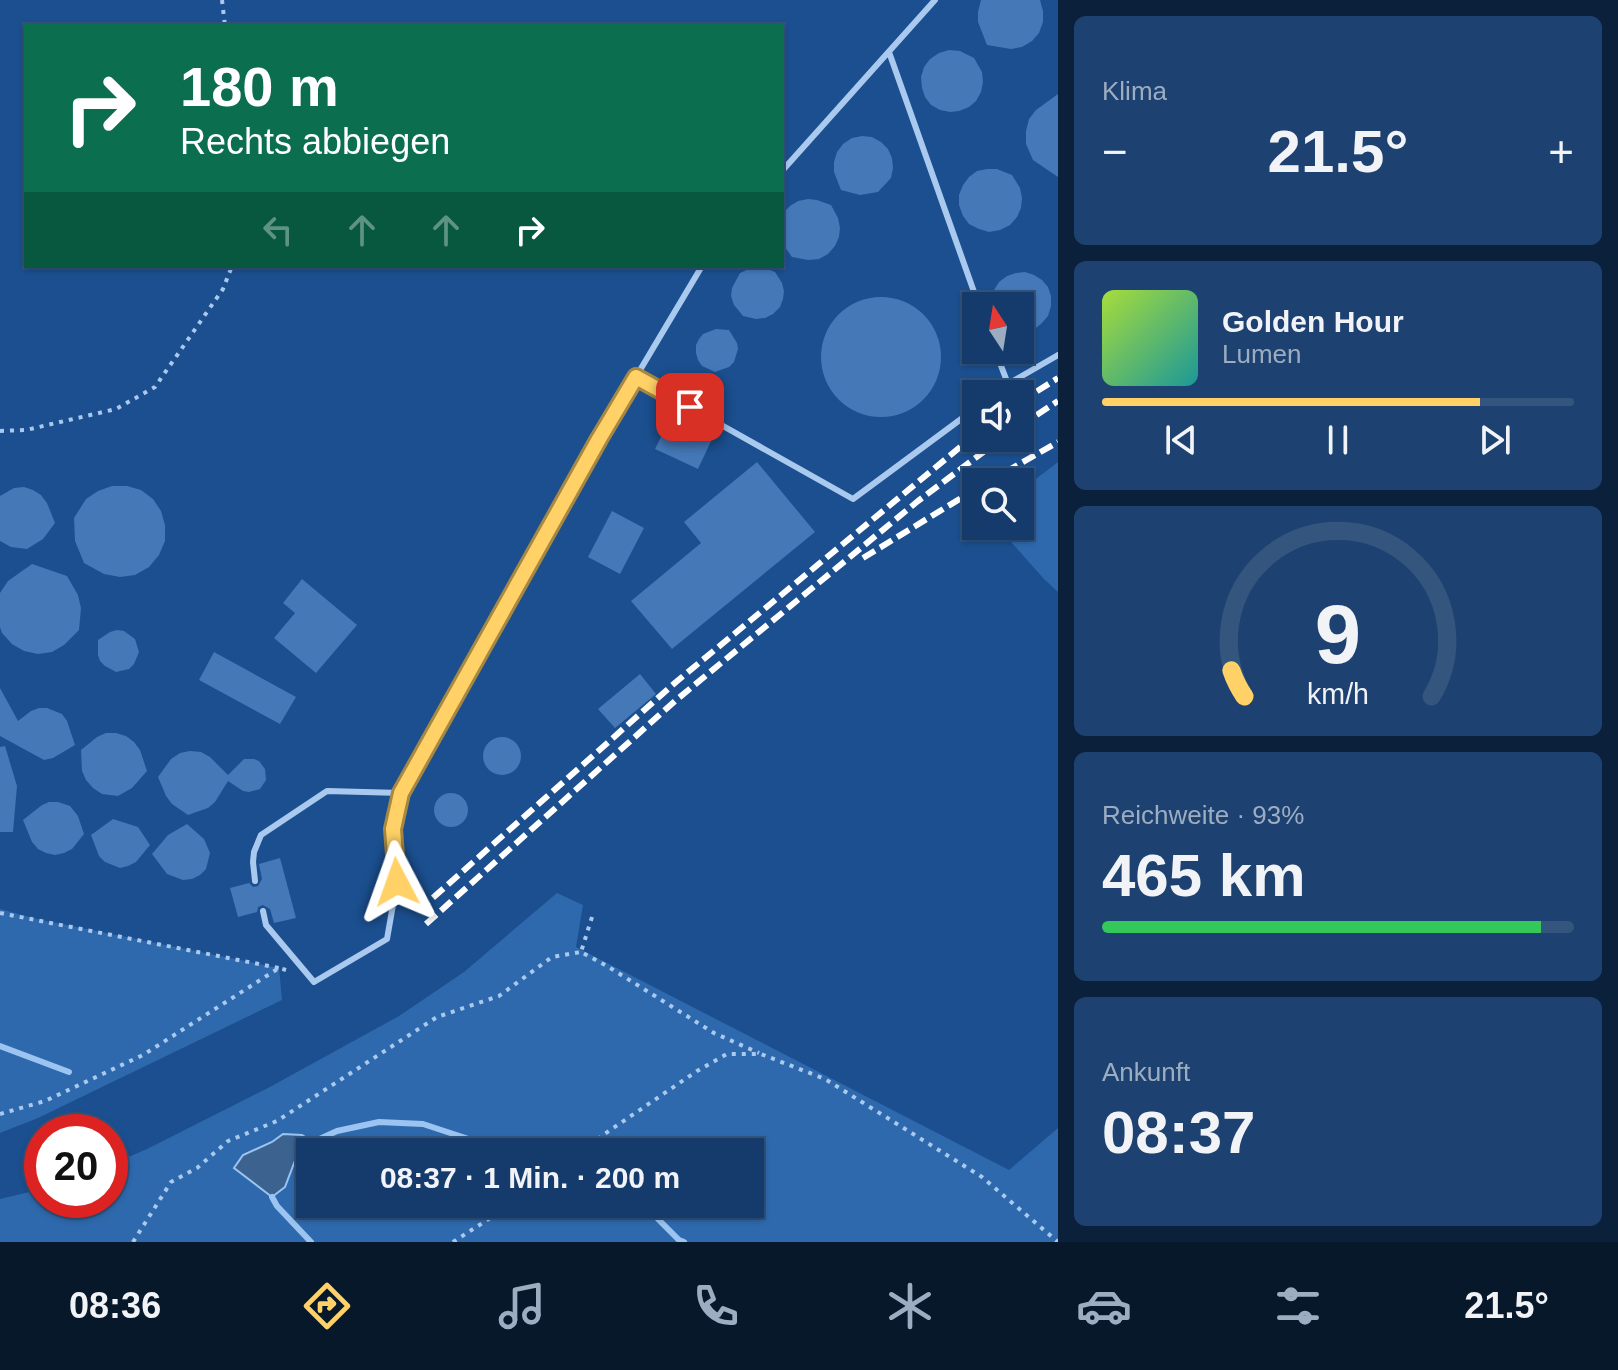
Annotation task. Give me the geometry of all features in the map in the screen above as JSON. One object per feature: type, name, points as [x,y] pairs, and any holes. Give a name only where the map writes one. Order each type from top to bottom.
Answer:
[{"type":"lane","points":[[784,169],[935,0]]},
{"type":"lane","points":[[889,52],[974,292]]},
{"type":"lane","points":[[263,911],[266,925],[314,982],[387,939],[397,882],[393,829],[401,793],[599,439],[701,268]]},
{"type":"lane","points":[[1015,380],[1058,355]]},
{"type":"lane","points":[[636,377],[853,499],[962,418]]},
{"type":"lane","points":[[255,881],[254,852],[261,835],[327,791],[401,793]]},
{"type":"path","points":[[222,0],[225,24]]},
{"type":"path","points":[[0,431],[26,430],[116,409],[155,387],[223,289],[231,268]]},
{"type":"path","points":[[0,913],[279,968],[314,982]]},
{"type":"path","points":[[581,952],[592,917]]},
{"type":"path","points":[[133,1242],[171,1182],[197,1168],[228,1141],[277,1121],[437,1017],[499,996],[552,957],[581,952],[714,1033],[825,1079],[982,1177],[1058,1242]]},
{"type":"path","points":[[0,1114],[45,1101],[143,1055],[279,968]]},
{"type":"path","points":[[599,1138],[727,1054],[761,1054]]},
{"type":"path","points":[[453,1242],[490,1218]]},
{"type":"shaded area","points":[[1058,462],[1058,592],[1009,540],[1034,540],[1034,480]]},
{"type":"shaded area","points":[[557,893],[583,905],[576,947],[1009,1170],[1058,1128],[1058,1242],[0,1242],[0,1199],[24,1193],[24,1218],[128,1218],[128,1157],[268,1088],[399,1016],[464,972]]},
{"type":"shaded area","points":[[0,909],[279,968],[282,1000],[46,1114],[24,1114],[24,1124],[0,1133]]},
{"type":"shaded area","points":[[283,1134],[307,1138],[296,1138],[296,1158],[285,1187],[272,1197],[234,1168],[243,1155]]},
{"type":"building","points":[[981,0],[1040,0],[1043,22],[1039,33],[1022,47],[1011,49],[987,45],[978,22]]},
{"type":"building","points":[[949,50],[960,51],[974,58],[982,72],[983,82],[976,101],[969,107],[950,112],[931,105],[925,97],[921,77],[930,59]]},
{"type":"building","points":[[1058,94],[1058,177],[1033,160],[1026,144],[1026,131],[1029,119],[1036,110]]},
{"type":"building","points":[[862,136],[872,137],[888,149],[893,168],[891,178],[878,192],[860,195],[841,190],[834,172],[834,162],[843,144]]},
{"type":"building","points":[[987,169],[1012,175],[1022,198],[1017,217],[1010,225],[989,232],[969,224],[959,205],[959,195],[969,177]]},
{"type":"building","points":[[817,200],[831,205],[838,218],[840,228],[835,246],[819,259],[792,257],[784,246],[784,212],[798,201]]},
{"type":"building","points":[[751,268],[775,272],[784,291],[780,307],[773,314],[756,319],[743,316],[734,305],[732,288],[740,273]]},
{"type":"building","points":[[1025,272],[1042,280],[1051,296],[1048,316],[1034,329],[1034,292],[994,292],[999,282]]},
{"type":"building","points":[[881,297],[904,302],[923,315],[936,334],[941,357],[936,380],[923,399],[904,412],[881,417],[858,412],[839,399],[826,380],[821,357],[826,334],[839,315],[858,302]]},
{"type":"building","points":[[716,329],[729,330],[738,349],[729,367],[715,372],[702,366],[696,345],[703,334]]},
{"type":"building","points":[[670,419],[712,439],[698,469],[655,449]]},
{"type":"building","points":[[757,462],[815,532],[672,649],[631,601],[701,543],[684,522]]},
{"type":"building","points":[[112,486],[141,490],[153,499],[165,525],[165,541],[159,555],[149,567],[135,575],[120,577],[104,574],[84,563],[75,541],[74,518],[86,499]]},
{"type":"building","points":[[24,487],[41,495],[55,523],[43,539],[27,549],[11,547],[0,541],[0,496],[14,488]]},
{"type":"building","points":[[612,511],[644,528],[620,574],[588,557]]},
{"type":"building","points":[[32,564],[67,576],[78,595],[81,608],[79,630],[52,652],[38,654],[24,651],[12,644],[0,627],[0,593],[8,581]]},
{"type":"building","points":[[302,579],[357,625],[316,673],[274,638],[295,613],[283,603]]},
{"type":"building","points":[[117,630],[135,639],[139,652],[129,669],[116,672],[100,661],[98,640]]},
{"type":"building","points":[[214,652],[296,697],[280,724],[199,680]]},
{"type":"building","points":[[640,674],[656,694],[615,728],[598,709]]},
{"type":"building","points":[[0,688],[18,721],[39,708],[62,714],[75,745],[44,760],[0,736]]},
{"type":"building","points":[[106,733],[126,736],[134,742],[147,771],[132,788],[118,796],[102,794],[93,788],[82,771],[81,750]]},
{"type":"building","points":[[502,737],[515,743],[521,756],[515,769],[502,775],[489,769],[483,756],[489,743]]},
{"type":"building","points":[[5,746],[17,786],[13,832],[0,832],[0,747]]},
{"type":"building","points":[[190,751],[210,757],[228,775],[244,759],[254,759],[265,769],[266,780],[260,789],[249,792],[228,781],[208,808],[188,815],[172,804],[158,777],[171,759]]},
{"type":"building","points":[[451,793],[463,798],[468,810],[463,822],[451,827],[439,822],[434,810],[439,798]]},
{"type":"building","points":[[49,802],[70,806],[78,816],[84,834],[72,849],[55,855],[38,849],[23,820]]},
{"type":"building","points":[[113,819],[138,827],[150,845],[136,862],[120,868],[99,856],[91,835]]},
{"type":"building","points":[[187,824],[204,839],[210,853],[206,869],[200,875],[183,880],[167,874],[152,854],[168,835]]},
{"type":"building","points":[[280,858],[296,918],[274,923],[270,909],[263,905],[258,907],[257,912],[238,917],[230,888],[249,883],[253,887],[258,886],[262,879],[259,864]]},
{"type":"waterway","points":[[0,1046],[69,1072]]},
{"type":"waterway","points":[[322,1138],[337,1131],[379,1122],[423,1124],[466,1138]]},
{"type":"waterway","points":[[272,1197],[311,1242]]},
{"type":"waterway","points":[[657,1218],[684,1242]]},
{"type":"railway","points":[[1034,393],[1058,378]]},
{"type":"railway","points":[[1034,417],[1058,401]]},
{"type":"railway","points":[[1012,468],[1058,442]]},
{"type":"railway","points":[[418,911],[676,682],[962,446]]},
{"type":"railway","points":[[426,924],[675,701],[918,501],[983,452]]},
{"type":"railway","points":[[863,558],[962,498]]},
{"type":"route","points":[[397,882],[393,829],[401,793],[636,377],[690,407]]}]
